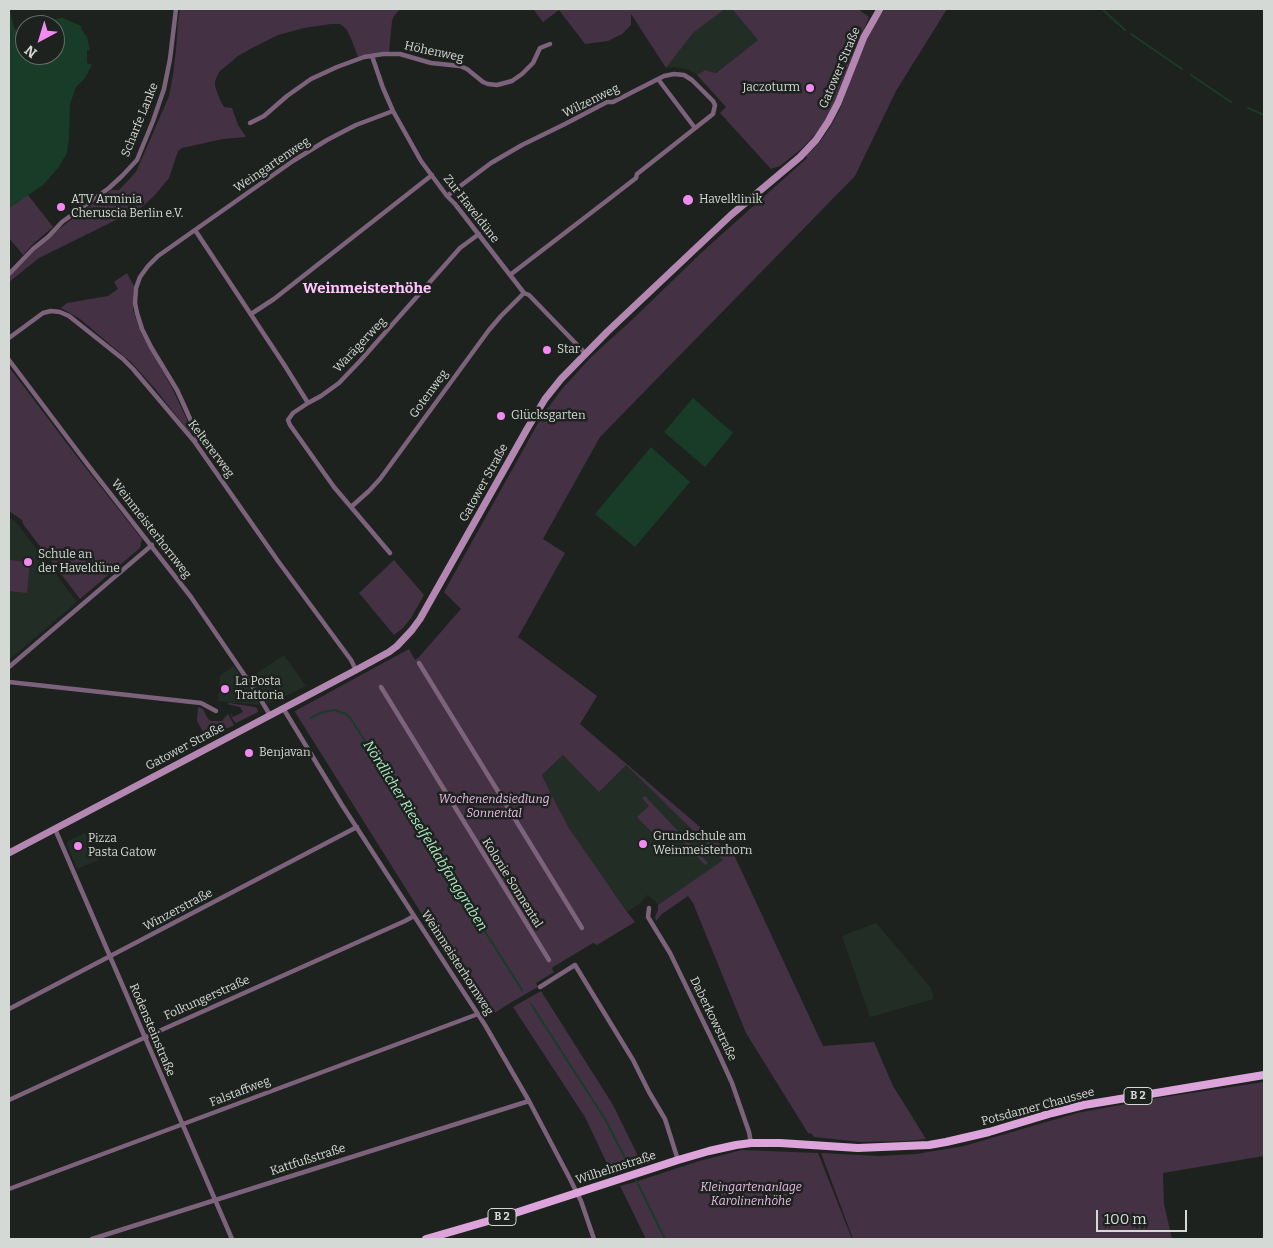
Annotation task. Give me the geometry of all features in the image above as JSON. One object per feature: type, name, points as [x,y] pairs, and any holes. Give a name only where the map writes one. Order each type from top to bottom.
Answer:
[{"type":"main road","name":"Gatower Straße","points":[[9,853],[356,670],[396,646],[420,619],[545,399],[556,384],[585,353],[731,215],[800,157],[816,140],[838,103],[864,37],[880,9]]},
{"type":"main road","name":"Potsdamer Chaussee","points":[[816,1146],[881,1148],[929,1145],[989,1132],[1084,1105],[1264,1075]]},
{"type":"main road","name":"Wilhelmstraße","points":[[426,1239],[509,1215],[709,1151],[751,1143],[816,1146]]},
{"type":"street","name":"Scharfe Lanke","points":[[9,274],[62,222],[109,188],[137,160],[164,89],[176,9]]},
{"type":"street","name":"Höhenweg","points":[[250,123],[264,116],[287,96],[311,80],[337,67],[364,58],[400,54],[432,62],[460,66],[482,82],[497,85],[512,81],[522,74],[533,63],[540,48],[550,44]]},
{"type":"street","name":"Zur Haveldüne","points":[[372,56],[392,111],[412,146],[447,196],[524,293],[529,294],[585,353]]},
{"type":"street","name":"Wilzenweg","points":[[447,196],[491,163],[522,144],[664,76],[684,75],[692,80],[713,101],[715,105],[713,114],[695,128]]},
{"type":"street","points":[[510,275],[636,178],[637,174],[695,128],[658,79]]},
{"type":"street","name":"Weingartenweg","points":[[194,441],[197,439],[194,430],[177,390],[150,346],[142,329],[135,303],[136,288],[140,277],[152,261],[293,161],[356,125],[392,111]]},
{"type":"street","points":[[251,314],[274,299],[432,175]]},
{"type":"street","points":[[195,230],[308,403]]},
{"type":"street","name":"Warägerweg","points":[[351,507],[334,487],[288,420],[308,403],[339,383],[460,248],[479,234]]},
{"type":"street","name":"Gotenweg","points":[[351,507],[380,479],[500,316],[524,293]]},
{"type":"street","name":"Keltererweg","points":[[9,338],[43,313],[51,311],[60,312],[123,359],[194,441],[356,670]]},
{"type":"street","name":"Weinmeisterhornweg","points":[[9,360],[195,602],[270,715]]},
{"type":"street","points":[[351,507],[390,553]]},
{"type":"street","points":[[9,667],[152,546]]},
{"type":"street","points":[[419,663],[582,928]]},
{"type":"street","points":[[9,682],[201,703],[216,711]]},
{"type":"street","name":"Kolonie Sonnental","points":[[381,687],[549,960]]},
{"type":"street","name":"Weinmeisterhornweg","points":[[282,708],[478,1014],[529,1101],[577,1192],[594,1239]]},
{"type":"street","name":"Winzerstraße","points":[[9,1009],[357,827]]},
{"type":"street","name":"Rodensteinstraße","points":[[55,829],[232,1239]]},
{"type":"street","name":"Daberkowstraße","points":[[649,908],[648,917],[670,953],[732,1083],[750,1132],[751,1143]]},
{"type":"street","name":"Folkungerstraße","points":[[9,1100],[414,916]]},
{"type":"street","points":[[540,987],[575,965],[633,1060],[665,1119],[678,1160]]},
{"type":"street","name":"Falstaffweg","points":[[9,1189],[478,1014]]},
{"type":"street","name":"Kattfußstraße","points":[[92,1239],[529,1101]]},
{"type":"shaded area","points":[[10,9],[15,29],[15,65],[65,65],[65,19],[80,25],[82,28],[87,37],[90,50],[87,50],[87,63],[92,65],[85,78],[76,87],[70,104],[67,153],[58,168],[43,185],[9,208]]},
{"type":"shaded area","points":[[725,9],[732,9],[758,40],[715,73],[705,70],[697,75],[689,70],[674,67],[666,68],[693,33]]},
{"type":"shaded area","points":[[693,398],[733,433],[705,467],[664,432]]},
{"type":"shaded area","points":[[651,447],[690,482],[635,547],[595,514]]},
{"type":"shaded area","name":"Schule an der Haveldüne","points":[[9,517],[16,522],[77,602],[9,660]]},
{"type":"shaded area","points":[[284,655],[306,686],[271,703],[266,702],[250,678]]},
{"type":"shaded area","points":[[234,666],[260,705],[218,701],[220,676]]},
{"type":"shaded area","name":"Grundschule am Weinmeisterhorn","points":[[563,755],[626,765],[723,860],[658,905],[647,895],[640,903],[627,912],[569,828],[542,775]]},
{"type":"shaded area","points":[[85,833],[99,860],[77,869],[67,845],[68,841]]},
{"type":"shaded area","points":[[876,923],[931,988],[934,999],[870,1017],[842,936]]},
{"type":"green space","points":[[180,9],[400,9],[392,21],[389,52],[358,57],[347,30],[340,24],[331,24],[304,28],[278,35],[238,56],[219,72],[215,86],[224,107],[232,108],[238,125],[246,137],[223,139],[182,148],[178,151],[169,178],[139,210],[39,258],[9,282],[9,276],[48,237],[111,190],[119,190],[136,172],[169,96]]},
{"type":"green space","points":[[533,9],[725,9],[693,33],[666,68],[631,14],[631,25],[622,34],[608,41],[585,44],[559,10],[543,22]]},
{"type":"green space","points":[[732,9],[858,9],[869,17],[833,108],[823,125],[800,150],[780,166],[771,169],[720,113],[726,107],[697,75],[705,70],[716,73],[758,40]]},
{"type":"green space","name":"Wochenendsiedlung Sonnental","points":[[885,9],[947,9],[896,91],[855,176],[600,437],[543,539],[565,553],[518,637],[597,696],[580,724],[735,857],[823,1046],[874,1042],[893,1086],[926,1139],[861,1142],[814,1137],[808,1133],[746,1033],[693,903],[688,896],[662,914],[656,921],[658,905],[723,860],[626,765],[599,792],[563,755],[542,775],[569,828],[635,922],[597,945],[593,943],[553,967],[554,972],[536,983],[538,987],[487,1018],[295,711],[409,649],[415,660],[461,609],[444,592],[542,416],[562,389],[591,357],[701,253],[807,158],[806,156],[829,129],[840,109],[861,51]]},
{"type":"green space","points":[[28,195],[53,227],[23,255],[9,238],[9,208]]},
{"type":"green space","points":[[127,273],[134,286],[133,310],[141,333],[173,390],[190,426],[191,434],[132,363],[80,319],[61,308],[67,303],[108,296],[118,289],[114,282]]},
{"type":"green space","points":[[9,367],[142,539],[140,548],[80,599],[23,524],[22,520],[9,511]]},
{"type":"green space","points":[[9,560],[30,562],[27,593],[9,591]]},
{"type":"green space","points":[[394,560],[424,595],[411,618],[394,635],[359,593]]},
{"type":"green space","points":[[227,704],[255,707],[258,712],[236,723],[230,713],[233,717],[243,712],[240,707]]},
{"type":"green space","points":[[198,707],[203,709],[211,721],[222,721],[228,714],[234,725],[207,739],[197,721]]},
{"type":"green space","points":[[645,796],[708,863],[705,865],[675,833],[663,844],[637,817],[649,806],[642,798]]},
{"type":"green space","points":[[541,991],[613,1105],[641,1162],[611,1172],[585,1117],[513,1007]]},
{"type":"green space","points":[[1264,1082],[1264,1156],[1163,1173],[1164,1204],[1172,1239],[853,1239],[821,1153],[879,1156],[916,1154],[964,1146],[1077,1113],[1158,1098]]},
{"type":"green space","name":"Kleingartenanlage Karolinenhöhe","points":[[742,1150],[818,1153],[852,1239],[646,1239],[620,1186],[699,1161]]},
{"type":"waterway","points":[[1102,9],[1125,30]]},
{"type":"waterway","points":[[1131,34],[1182,69]]},
{"type":"waterway","points":[[1191,75],[1231,102]]},
{"type":"waterway","points":[[1248,108],[1264,115]]},
{"type":"waterway","name":"Nördlicher Rieselfeldabfanggraben","points":[[311,718],[323,712],[335,710],[346,714],[351,719],[522,990]]},
{"type":"waterway","name":"Nördlicher Rieselfeldabfanggraben","points":[[531,1004],[605,1119],[625,1158]]},
{"type":"waterway","name":"Nördlicher Rieselfeldabfanggraben","points":[[636,1180],[665,1239]]},
{"type":"place","name":"Jaczoturm","points":[[810,88]]},
{"type":"place","name":"Havelklinik","points":[[688,200]]},
{"type":"place","name":"ATV Arminia Cheruscia Berlin e.V.","points":[[61,207]]},
{"type":"place","name":"Star","points":[[547,350]]},
{"type":"place","name":"Glücksgarten","points":[[501,416]]},
{"type":"place","name":"Schule an der Haveldüne","points":[[28,562]]},
{"type":"place","name":"La Posta Trattoria","points":[[225,689]]},
{"type":"place","name":"Benjavan","points":[[249,753]]},
{"type":"place","name":"Grundschule am Weinmeisterhorn","points":[[643,844]]},
{"type":"place","name":"Pizza Pasta Gatow","points":[[78,846]]},
{"type":"district","name":"Weinmeisterhöhe","points":[[367,289]]}]
